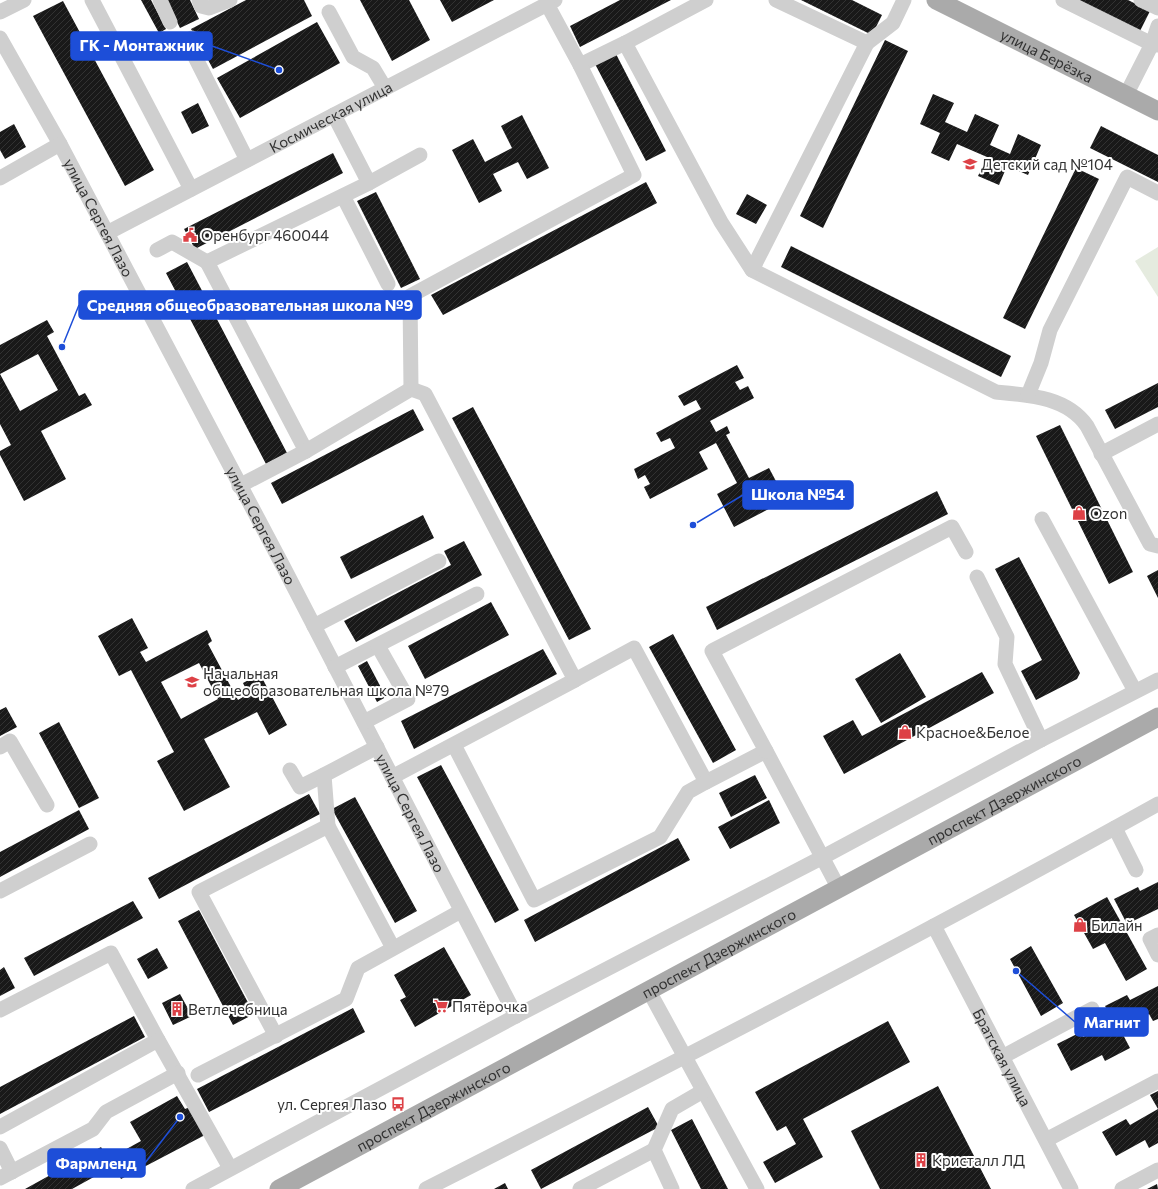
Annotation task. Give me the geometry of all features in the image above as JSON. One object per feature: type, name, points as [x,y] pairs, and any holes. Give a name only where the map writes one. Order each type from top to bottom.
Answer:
[{"type":"main road","name":"улица Берёзка","points":[[936,0],[1158,111]]},
{"type":"main road","name":"проспект Дзержинского","points":[[279,1189],[649,991],[838,887],[1158,717]]},
{"type":"street","points":[[0,12],[24,0]]},
{"type":"street","points":[[92,0],[191,189]]},
{"type":"street","points":[[160,0],[170,22]]},
{"type":"street","points":[[199,0],[201,6],[209,8],[230,0]]},
{"type":"street","points":[[580,65],[706,0]]},
{"type":"street","points":[[776,0],[867,43]]},
{"type":"street","points":[[752,270],[867,43],[893,23],[904,0]]},
{"type":"street","points":[[1063,0],[1155,44]]},
{"type":"street","points":[[1141,0],[1158,8]]},
{"type":"street","points":[[411,389],[410,296],[634,174],[580,65],[551,2]]},
{"type":"street","name":"Космическая улица","points":[[107,233],[551,2]]},
{"type":"street","points":[[329,12],[353,57],[373,68],[385,88]]},
{"type":"street","points":[[1126,95],[1155,44],[1158,26]]},
{"type":"street","name":"улица Сергея Лазо","points":[[0,38],[60,144],[107,233],[314,626],[516,1016]]},
{"type":"street","points":[[192,38],[187,41],[247,160]]},
{"type":"street","points":[[625,43],[721,222],[752,270],[996,392],[1028,395],[1068,407],[1080,416],[1150,544],[1158,546]]},
{"type":"street","points":[[334,115],[369,183]]},
{"type":"street","points":[[0,178],[60,144]]},
{"type":"street","points":[[207,262],[369,183],[420,155]]},
{"type":"street","points":[[1028,395],[1041,363],[1050,330],[1127,177],[1158,193]]},
{"type":"street","points":[[343,196],[388,284]]},
{"type":"street","points":[[157,250],[172,242],[207,262],[306,451]]},
{"type":"street","points":[[239,486],[306,451],[411,389]]},
{"type":"street","points":[[411,389],[425,394],[575,680]]},
{"type":"street","points":[[1101,454],[1158,424]]},
{"type":"street","points":[[1042,519],[1134,691]]},
{"type":"street","points":[[838,887],[712,651],[952,527],[966,552]]},
{"type":"street","points":[[314,626],[439,561]]},
{"type":"street","points":[[977,577],[1007,637],[1005,664],[1041,740]]},
{"type":"street","points":[[335,667],[477,594]]},
{"type":"street","points":[[364,722],[408,699],[378,646]]},
{"type":"street","points":[[392,777],[634,648],[706,782]]},
{"type":"street","points":[[193,1189],[516,1016],[823,857],[1041,740],[1158,680]]},
{"type":"street","points":[[0,746],[10,741],[47,805]]},
{"type":"street","points":[[454,745],[534,900],[660,837],[688,792],[766,751]]},
{"type":"street","points":[[290,770],[300,787],[377,747]]},
{"type":"street","points":[[324,775],[328,826],[393,948]]},
{"type":"street","points":[[426,1189],[685,1057],[934,926],[1158,804]]},
{"type":"street","points":[[276,1036],[199,892],[328,826]]},
{"type":"street","points":[[1115,828],[1136,870]]},
{"type":"street","points":[[0,891],[90,844]]},
{"type":"street","points":[[198,1075],[346,999],[358,968],[461,910]]},
{"type":"street","name":"Братская улица","points":[[934,926],[1071,1189]]},
{"type":"street","points":[[1158,935],[1150,939],[1158,954]]},
{"type":"street","points":[[0,1010],[111,953],[230,1168]]},
{"type":"street","points":[[649,991],[756,1189]]},
{"type":"street","points":[[1002,1057],[1092,1009]]},
{"type":"street","points":[[0,1127],[158,1040]]},
{"type":"street","points":[[0,1148],[6,1175],[93,1129],[106,1112],[178,1073]]},
{"type":"street","points":[[1046,1140],[1158,1081]]},
{"type":"street","points":[[580,1189],[654,1150],[672,1109],[703,1091]]},
{"type":"street","points":[[654,1150],[672,1189]]},
{"type":"street","points":[[1122,1189],[1158,1170]]},
{"type":"shaded area","points":[[1158,247],[1158,297],[1135,261]]},
{"type":"building","points":[[141,0],[151,0],[166,29],[159,33]]},
{"type":"building","points":[[166,0],[190,0],[199,19],[180,28]]},
{"type":"building","points":[[246,0],[304,0],[312,16],[213,69],[191,29]]},
{"type":"building","points":[[360,0],[409,0],[430,40],[392,61]]},
{"type":"building","points":[[440,0],[494,0],[452,22]]},
{"type":"building","points":[[620,0],[671,0],[580,47],[570,26]]},
{"type":"building","points":[[801,0],[852,0],[882,15],[872,35]]},
{"type":"building","points":[[1077,0],[1128,0],[1150,11],[1140,31]]},
{"type":"building","points":[[63,1],[154,170],[125,186],[33,16]]},
{"type":"building","points":[[317,22],[340,63],[240,118],[217,78]]},
{"type":"building","points":[[885,40],[908,51],[823,228],[800,216]]},
{"type":"building","points":[[616,54],[666,151],[646,161],[595,64]]},
{"type":"building","points":[[933,94],[954,103],[945,122],[967,132],[975,114],[999,125],[990,145],[1010,154],[1018,134],[1041,145],[1028,175],[1007,166],[999,185],[978,176],[987,157],[957,144],[949,161],[931,153],[940,133],[920,124]]},
{"type":"building","points":[[198,103],[209,126],[192,134],[181,112]]},
{"type":"building","points":[[522,115],[549,168],[527,179],[518,162],[493,174],[502,191],[479,203],[452,150],[473,139],[485,162],[512,148],[501,126]]},
{"type":"building","points":[[14,124],[26,147],[5,159],[0,150],[0,132]]},
{"type":"building","points":[[1101,126],[1158,155],[1158,182],[1090,148]]},
{"type":"building","points":[[333,153],[343,173],[195,249],[184,229]]},
{"type":"building","points":[[1076,168],[1099,179],[1025,329],[1003,318]]},
{"type":"building","points":[[646,182],[657,203],[443,315],[431,295]]},
{"type":"building","points":[[376,192],[420,279],[401,288],[357,201]]},
{"type":"building","points":[[747,194],[767,205],[756,224],[736,214]]},
{"type":"building","points":[[791,246],[1011,356],[1001,377],[781,267]]},
{"type":"building","points":[[187,262],[287,453],[266,464],[166,273]]},
{"type":"building","points":[[47,320],[54,332],[47,336],[79,396],[85,393],[92,405],[41,431],[66,479],[24,501],[0,455],[0,451],[11,445],[0,424],[0,374],[0,345]],"holes":[[[38,354],[58,390],[20,411],[0,374]]]},
{"type":"building","points":[[737,365],[744,378],[735,382],[740,390],[748,386],[754,398],[710,421],[716,432],[727,426],[730,433],[726,435],[749,478],[769,468],[786,500],[734,527],[717,494],[737,483],[716,443],[699,452],[708,469],[650,499],[644,487],[650,484],[645,475],[638,479],[634,469],[675,448],[670,438],[661,442],[656,433],[701,409],[696,400],[684,406],[678,396]]},
{"type":"building","points":[[1158,383],[1158,407],[1115,429],[1105,410]]},
{"type":"building","points":[[473,407],[591,629],[569,640],[452,418]]},
{"type":"building","points":[[413,409],[424,430],[282,504],[271,483]]},
{"type":"building","points":[[1060,425],[1133,572],[1109,584],[1036,436]]},
{"type":"building","points":[[937,491],[948,514],[717,630],[706,607]]},
{"type":"building","points":[[423,515],[434,538],[351,579],[340,557]]},
{"type":"building","points":[[464,541],[482,575],[356,642],[344,621],[451,565],[444,551]]},
{"type":"building","points":[[1019,557],[1080,673],[1077,679],[1036,700],[1021,671],[1042,660],[995,569]]},
{"type":"building","points":[[1158,570],[1158,598],[1147,576]]},
{"type":"building","points":[[491,602],[509,635],[425,679],[408,646]]},
{"type":"building","points":[[132,618],[148,648],[140,652],[146,662],[207,630],[212,641],[208,644],[238,700],[248,694],[243,683],[260,674],[287,725],[269,735],[257,712],[204,739],[230,787],[184,811],[157,761],[174,752],[131,670],[119,676],[98,636]],"holes":[[[199,663],[218,699],[181,719],[161,682]]]},
{"type":"building","points":[[673,634],[736,750],[713,763],[649,647]]},
{"type":"building","points":[[543,649],[557,674],[414,749],[401,721]]},
{"type":"building","points":[[900,653],[926,697],[881,723],[855,679]]},
{"type":"building","points":[[367,661],[386,697],[377,702],[358,666]]},
{"type":"building","points":[[982,672],[994,693],[844,774],[823,736],[853,720],[862,736]]},
{"type":"building","points":[[6,707],[17,727],[0,736],[0,710]]},
{"type":"building","points":[[59,722],[99,798],[79,808],[39,733]]},
{"type":"building","points":[[441,765],[519,910],[495,923],[417,777]]},
{"type":"building","points":[[755,775],[767,798],[731,817],[719,793]]},
{"type":"building","points":[[309,794],[320,814],[159,899],[148,878]]},
{"type":"building","points":[[355,797],[417,911],[395,923],[332,809]]},
{"type":"building","points":[[769,800],[780,823],[730,849],[718,827]]},
{"type":"building","points":[[79,810],[89,829],[0,877],[0,852]]},
{"type":"building","points":[[678,838],[690,860],[535,942],[524,920]]},
{"type":"building","points":[[1158,882],[1158,909],[1127,924],[1114,899],[1138,887],[1140,891]]},
{"type":"building","points":[[1107,897],[1147,969],[1126,981],[1105,943],[1093,949],[1074,915]]},
{"type":"building","points":[[133,901],[143,918],[34,976],[24,958]]},
{"type":"building","points":[[199,910],[254,1014],[233,1025],[178,921]]},
{"type":"building","points":[[1031,946],[1063,1003],[1041,1016],[1010,959]]},
{"type":"building","points":[[444,947],[471,995],[415,1027],[400,1000],[406,997],[394,975]]},
{"type":"building","points":[[157,948],[168,968],[148,979],[137,959]]},
{"type":"building","points":[[4,967],[15,988],[0,996],[0,970]]},
{"type":"building","points":[[1158,986],[1158,1019],[1153,1021],[1149,1014],[1120,1029],[1130,1048],[1105,1061],[1102,1055],[1071,1071],[1057,1044],[1081,1032],[1083,1037],[1113,1022],[1105,1006],[1127,995],[1130,1000]]},
{"type":"building","name":"Ветлечебница","points":[[180,994],[192,1016],[173,1025],[162,1003]]},
{"type":"building","points":[[353,1008],[365,1032],[209,1112],[197,1089]]},
{"type":"building","points":[[134,1016],[145,1037],[0,1114],[0,1087]]},
{"type":"building","points":[[888,1021],[910,1062],[803,1119],[823,1157],[775,1183],[763,1162],[796,1144],[786,1126],[777,1131],[755,1092]]},
{"type":"building","name":"Кристалл ЛД","points":[[938,1086],[991,1189],[880,1189],[851,1131]]},
{"type":"building","points":[[1158,1091],[1158,1109],[1150,1095]]},
{"type":"building","points":[[177,1096],[185,1109],[190,1107],[205,1135],[121,1179],[110,1158],[141,1141],[130,1122]]},
{"type":"building","points":[[648,1107],[659,1127],[541,1189],[531,1170]]},
{"type":"building","points":[[1158,1109],[1158,1143],[1149,1148],[1145,1140],[1116,1156],[1102,1132],[1126,1119],[1130,1125]]},
{"type":"building","points":[[692,1119],[728,1189],[701,1189],[671,1130]]},
{"type":"building","points":[[101,1147],[112,1167],[72,1189],[25,1189]]},
{"type":"building","points":[[505,1183],[508,1189],[494,1189]]},
{"type":"building","points":[[1157,1184],[1158,1189],[1147,1189]]},
{"type":"place","name":"ГК - Монтажник","points":[[279,70]]},
{"type":"place","name":"Детский сад №104","points":[[970,164]]},
{"type":"place","name":"Оренбург 460044","points":[[190,235]]},
{"type":"place","name":"Средняя общеобразовательная школа №9","points":[[62,347]]},
{"type":"place","name":"Ozon","points":[[1079,513]]},
{"type":"place","name":"Школа №54","points":[[693,525]]},
{"type":"place","name":"Начальная общеобразовательная школа №79","points":[[192,682]]},
{"type":"place","name":"Красное&Белое","points":[[905,732]]},
{"type":"place","name":"Билайн","points":[[1080,925]]},
{"type":"place","name":"Магнит","points":[[1016,971]]},
{"type":"place","name":"Пятёрочка","points":[[441,1006]]},
{"type":"place","name":"Ветлечебница","points":[[177,1009]]},
{"type":"place","name":"ул. Сергея Лазо","points":[[398,1104]]},
{"type":"place","name":"Фармленд","points":[[180,1117]]},
{"type":"place","name":"Кристалл ЛД","points":[[921,1160]]}]
